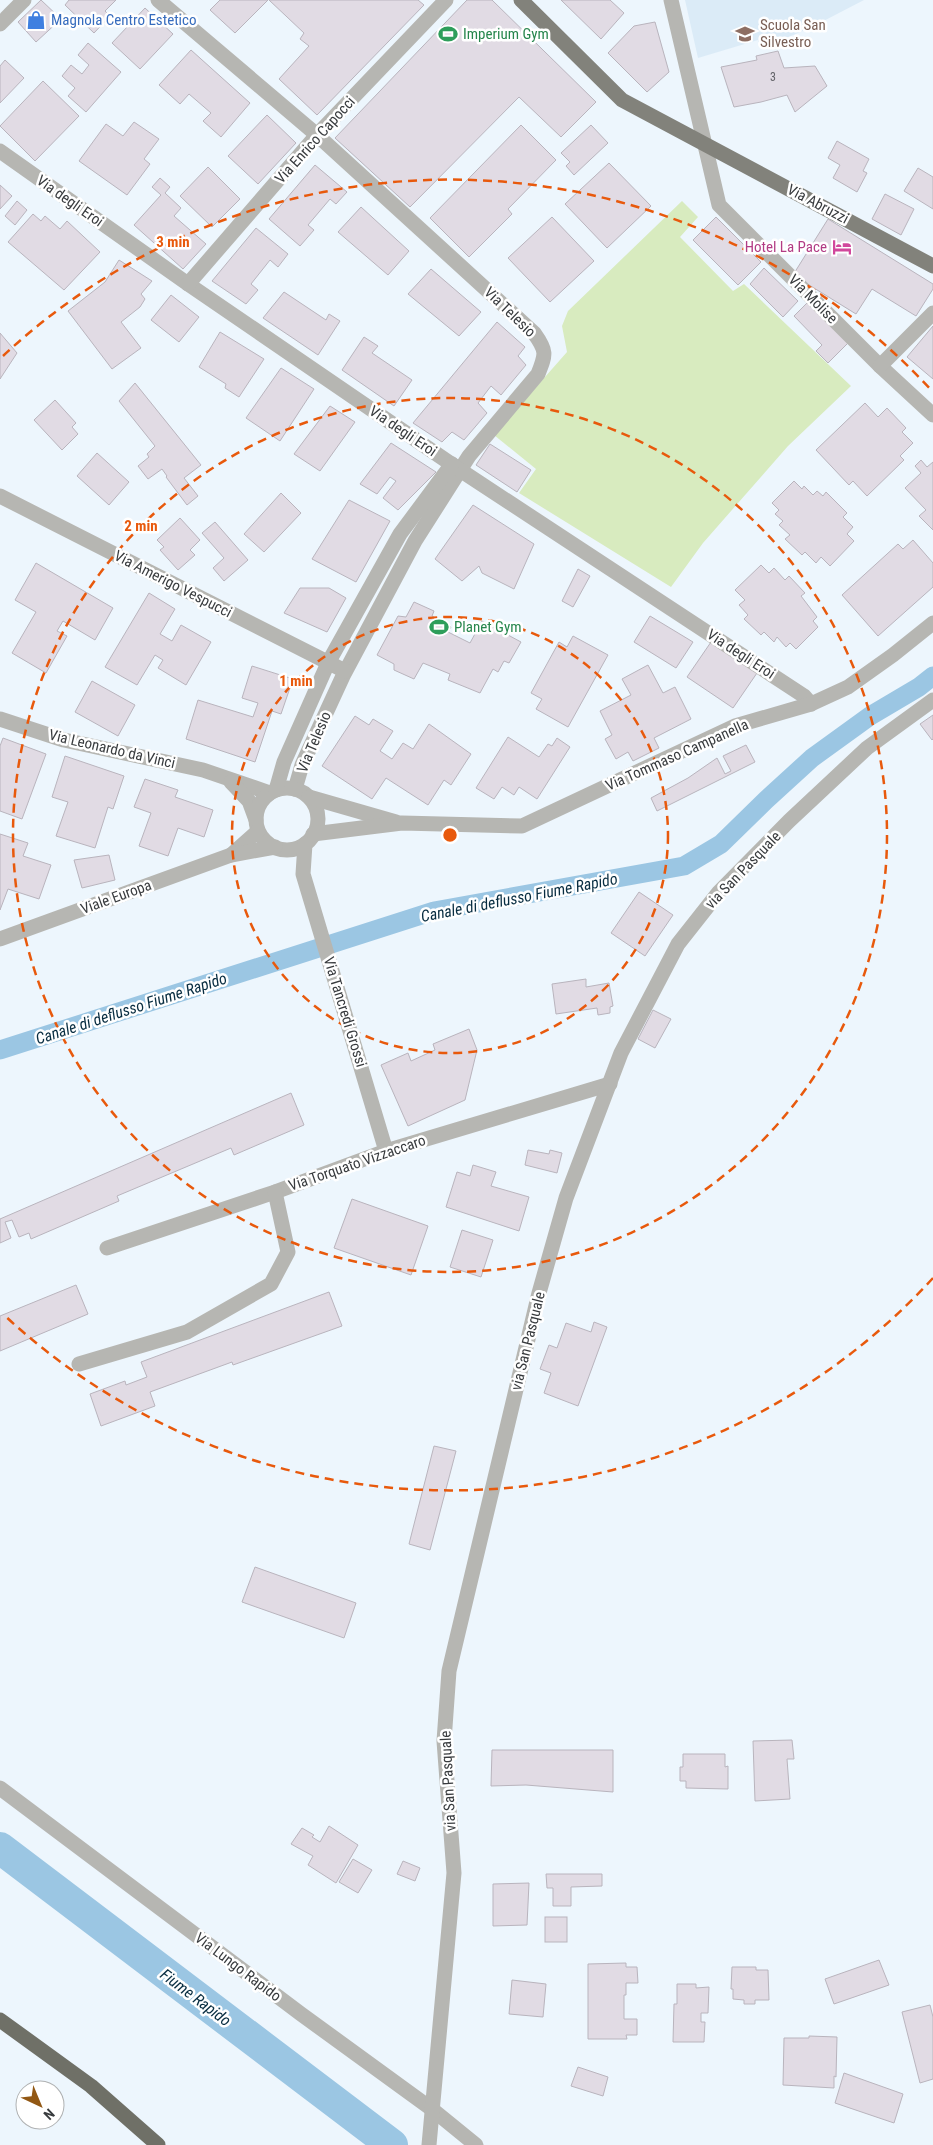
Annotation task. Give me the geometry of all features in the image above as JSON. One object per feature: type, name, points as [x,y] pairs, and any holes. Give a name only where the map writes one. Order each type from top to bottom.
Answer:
[{"type":"highway","points":[[0,2020],[91,2086],[158,2145]]},
{"type":"main road","name":"Via Abruzzi","points":[[521,0],[622,100],[704,142],[933,266]]},
{"type":"street","points":[[0,24],[24,0]]},
{"type":"street","name":"Via Telesio","points":[[158,0],[317,135],[534,333],[544,348],[544,359],[538,374],[400,534],[328,663],[273,791]]},
{"type":"street","name":"Via Enrico Capocci","points":[[188,284],[317,135],[446,0]]},
{"type":"street","name":"Via Molise","points":[[671,0],[720,206],[880,366],[933,414]]},
{"type":"street","name":"Via degli Eroi","points":[[0,151],[188,284],[456,467],[804,696],[811,704]]},
{"type":"street","points":[[880,366],[933,312]]},
{"type":"street","name":"Via Telesio","points":[[295,789],[302,765],[345,672],[456,467]]},
{"type":"street","name":"Via Amerigo Vespucci","points":[[0,496],[345,672]]},
{"type":"street","name":"Via Tommaso Campanella","points":[[309,839],[402,823],[522,826],[735,726],[811,704],[848,687],[893,655],[933,623]]},
{"type":"street","name":"via San Pasquale","points":[[429,2145],[454,1873],[444,1741],[449,1671],[539,1293],[566,1198],[622,1053],[678,944],[719,892],[867,748],[933,700]]},
{"type":"street","name":"Via Leonardo da Vinci","points":[[0,719],[64,740],[224,776],[273,791]]},
{"type":"street","name":"Via Leonardo da Vinci","points":[[224,776],[239,788],[249,801],[257,825]]},
{"type":"street","points":[[295,789],[308,797],[315,805],[318,815],[317,825],[309,839],[296,848],[280,849],[268,843],[257,825],[257,810],[262,800],[273,791],[295,789]]},
{"type":"street","name":"Via Tommaso Campanella","points":[[308,797],[402,823]]},
{"type":"street","name":"Viale Europa","points":[[231,855],[257,825]]},
{"type":"street","name":"Via Tancredi Grossi","points":[[303,874],[309,839]]},
{"type":"street","name":"Viale Europa","points":[[0,939],[231,855],[280,849]]},
{"type":"street","name":"Via Tancredi Grossi","points":[[280,849],[303,874],[386,1151]]},
{"type":"street","name":"Via Torquato Vizzaccaro","points":[[107,1248],[275,1192],[386,1151],[610,1084]]},
{"type":"street","points":[[79,1364],[187,1332],[272,1284],[288,1252],[275,1192]]},
{"type":"street","name":"Via Lungo Rapido","points":[[0,1788],[293,2008],[432,2117],[476,2145]]},
{"type":"shaded area","name":"Scuola San Silvestro","points":[[685,0],[864,0],[810,28],[762,48],[758,40],[698,58]]},
{"type":"green space","points":[[682,201],[698,217],[680,237],[733,291],[744,284],[851,386],[788,446],[703,543],[671,587],[519,493],[536,469],[494,435],[567,352],[562,326],[568,311]]},
{"type":"building","points":[[41,0],[61,19],[36,42],[18,22]]},
{"type":"building","points":[[69,0],[116,0],[105,11],[110,16],[94,33],[65,5]]},
{"type":"building","points":[[220,0],[268,0],[235,33],[210,10]]},
{"type":"building","points":[[269,0],[418,0],[424,5],[317,115],[279,79],[309,46],[300,39],[304,33]]},
{"type":"building","points":[[467,0],[492,0],[596,102],[561,137],[519,97],[410,207],[335,138]]},
{"type":"building","points":[[561,0],[610,0],[624,13],[601,39]]},
{"type":"building","points":[[145,8],[173,34],[140,69],[112,43]]},
{"type":"building","points":[[655,22],[669,72],[647,92],[608,53],[634,26]]},
{"type":"building","points":[[88,43],[121,72],[86,112],[68,96],[75,88],[62,76],[71,65],[82,74],[89,65],[78,55]]},
{"type":"building","points":[[191,50],[250,103],[221,137],[203,121],[211,113],[189,94],[180,104],[159,85]]},
{"type":"building","points":[[778,51],[784,68],[815,66],[827,86],[795,112],[787,95],[734,107],[721,67],[757,60],[756,56]]},
{"type":"building","points":[[5,60],[24,78],[0,103],[0,66]]},
{"type":"building","points":[[43,81],[79,116],[35,161],[0,126]]},
{"type":"building","points":[[267,115],[296,143],[258,184],[228,156]]},
{"type":"building","points":[[134,122],[159,139],[144,159],[150,164],[127,195],[79,161],[106,124],[123,136]]},
{"type":"building","points":[[521,125],[556,160],[508,209],[512,214],[469,257],[430,218]]},
{"type":"building","points":[[591,125],[608,143],[574,175],[566,166],[570,162],[561,153]]},
{"type":"building","points":[[837,141],[869,159],[863,171],[867,173],[857,192],[833,178],[840,165],[828,158]]},
{"type":"building","points":[[609,163],[651,206],[607,248],[565,204]]},
{"type":"building","points":[[315,165],[347,192],[336,204],[330,199],[308,225],[314,230],[300,246],[269,219]]},
{"type":"building","points":[[208,167],[240,199],[212,227],[180,196]]},
{"type":"building","points":[[918,168],[933,177],[933,209],[904,191]]},
{"type":"building","points":[[160,178],[170,187],[165,193],[181,208],[174,216],[206,244],[183,269],[134,225],[161,195],[152,187]]},
{"type":"building","points":[[0,185],[12,196],[0,209]]},
{"type":"building","points":[[885,194],[914,209],[901,235],[872,219]]},
{"type":"building","points":[[17,201],[27,210],[15,225],[5,216]]},
{"type":"building","points":[[361,207],[409,251],[388,275],[338,232]]},
{"type":"building","points":[[33,214],[41,221],[45,216],[60,229],[67,221],[100,252],[64,290],[8,242]]},
{"type":"building","points":[[552,217],[594,261],[550,302],[508,258]]},
{"type":"building","points":[[716,217],[761,262],[738,285],[693,240]]},
{"type":"building","name":"Hotel La Pace","points":[[828,219],[933,284],[933,289],[916,316],[872,289],[856,314],[793,275]]},
{"type":"building","points":[[256,228],[288,254],[278,267],[270,260],[251,284],[258,290],[246,304],[212,281]]},
{"type":"building","points":[[119,260],[152,281],[141,294],[145,299],[140,307],[121,322],[141,348],[112,369],[68,311],[105,282]]},
{"type":"building","points":[[764,268],[798,301],[783,317],[750,284]]},
{"type":"building","points":[[431,269],[481,312],[459,336],[408,294]]},
{"type":"building","points":[[284,292],[326,320],[329,314],[340,321],[318,355],[263,318]]},
{"type":"building","points":[[171,295],[199,317],[179,342],[151,320]]},
{"type":"building","points":[[809,301],[849,342],[828,363],[816,351],[822,345],[794,316]]},
{"type":"building","points":[[497,322],[525,347],[518,356],[526,365],[501,395],[491,386],[478,403],[487,413],[464,440],[452,432],[442,442],[413,423]]},
{"type":"building","points":[[933,326],[933,379],[907,357]]},
{"type":"building","points":[[220,332],[264,359],[239,397],[225,388],[226,384],[199,367]]},
{"type":"building","points":[[0,333],[17,353],[0,379]]},
{"type":"building","points":[[364,337],[378,346],[372,353],[412,380],[394,406],[342,370]]},
{"type":"building","points":[[281,368],[314,389],[280,441],[246,418]]},
{"type":"building","points":[[135,383],[201,465],[184,478],[198,496],[187,505],[162,469],[148,479],[138,466],[149,457],[147,454],[155,446],[119,401]]},
{"type":"building","points":[[55,400],[76,423],[72,427],[78,434],[62,450],[34,420]]},
{"type":"building","points":[[865,403],[878,417],[887,408],[906,428],[902,432],[913,443],[900,456],[904,460],[867,496],[853,481],[849,485],[816,450]]},
{"type":"building","points":[[330,406],[355,422],[320,471],[294,454]]},
{"type":"building","points":[[391,443],[436,472],[398,510],[383,498],[396,481],[390,477],[377,494],[360,484]]},
{"type":"building","points":[[490,444],[531,470],[517,492],[476,465]]},
{"type":"building","points":[[97,453],[129,482],[109,505],[77,476]]},
{"type":"building","points":[[921,460],[927,467],[933,462],[933,530],[919,516],[926,510],[905,488],[921,473],[915,466]]},
{"type":"building","points":[[794,481],[802,489],[804,486],[813,495],[817,491],[823,496],[826,492],[847,513],[843,517],[853,527],[847,534],[854,541],[830,566],[821,557],[816,563],[805,552],[802,555],[785,539],[790,535],[779,525],[783,521],[775,514],[779,510],[772,503]]},
{"type":"building","points":[[281,493],[301,513],[264,552],[244,534]]},
{"type":"building","points":[[349,500],[390,521],[356,582],[312,559]]},
{"type":"building","points":[[473,505],[534,544],[514,589],[482,573],[479,566],[462,581],[435,559]]},
{"type":"building","points":[[180,518],[200,540],[190,550],[195,555],[178,570],[160,550],[164,547],[157,540]]},
{"type":"building","points":[[215,522],[248,560],[224,581],[213,568],[224,558],[202,533]]},
{"type":"building","points":[[913,540],[933,563],[933,587],[878,636],[842,595],[898,544],[903,549]]},
{"type":"building","points":[[36,563],[113,608],[95,640],[63,621],[57,631],[67,636],[46,673],[12,653],[36,612],[15,600]]},
{"type":"building","points":[[761,565],[769,573],[774,568],[785,580],[789,576],[805,593],[801,596],[817,617],[813,621],[818,627],[796,649],[790,643],[786,647],[777,637],[774,642],[764,632],[761,635],[744,619],[748,615],[739,605],[745,600],[735,590]]},
{"type":"building","points":[[578,569],[590,576],[573,607],[562,601]]},
{"type":"building","points":[[300,588],[329,588],[346,598],[327,632],[284,613]]},
{"type":"building","points":[[149,593],[175,609],[160,634],[172,641],[181,625],[211,642],[186,685],[158,668],[163,660],[155,655],[137,685],[105,667]]},
{"type":"building","points":[[414,602],[434,611],[432,616],[451,627],[448,632],[470,643],[482,621],[521,642],[509,663],[504,661],[498,672],[493,669],[480,693],[448,680],[450,674],[423,663],[414,679],[394,670],[394,664],[377,655],[398,616],[406,617]]},
{"type":"building","points":[[650,616],[693,642],[676,668],[634,642]]},
{"type":"building","points":[[573,636],[608,655],[568,727],[536,709],[542,699],[531,693],[559,642],[567,647]]},
{"type":"building","points":[[711,642],[757,673],[733,708],[687,677]]},
{"type":"building","points":[[648,665],[663,693],[675,687],[691,719],[654,738],[659,748],[633,761],[628,752],[616,759],[605,739],[612,735],[600,711],[631,695],[622,679]]},
{"type":"building","points":[[252,666],[293,679],[281,714],[272,711],[255,762],[186,739],[198,700],[253,717],[258,703],[242,698]]},
{"type":"building","points":[[92,681],[135,705],[118,736],[75,712]]},
{"type":"building","points":[[933,715],[933,739],[932,740],[920,724]]},
{"type":"building","points":[[355,716],[369,725],[373,719],[393,731],[380,751],[392,759],[403,743],[413,749],[429,724],[471,754],[451,785],[444,780],[428,805],[386,778],[372,799],[322,766]]},
{"type":"building","points":[[508,737],[539,757],[548,744],[552,746],[557,738],[570,747],[537,799],[519,787],[514,795],[502,787],[494,799],[476,788]]},
{"type":"building","points":[[3,738],[46,754],[22,819],[0,811],[0,746]]},
{"type":"building","points":[[746,745],[755,762],[657,811],[651,798],[688,778],[717,758],[725,774],[731,771],[723,756]]},
{"type":"building","points":[[65,756],[124,776],[113,809],[108,807],[95,848],[56,836],[68,802],[52,797]]},
{"type":"building","points":[[145,779],[178,790],[175,797],[213,810],[204,837],[178,828],[168,856],[139,846],[151,813],[134,807]]},
{"type":"building","points":[[0,834],[28,843],[23,856],[51,865],[39,899],[8,889],[0,910]]},
{"type":"building","points":[[109,855],[115,880],[82,888],[74,860]]},
{"type":"building","points":[[639,892],[673,915],[645,956],[611,933]]},
{"type":"building","points":[[586,979],[586,987],[609,983],[613,1006],[610,1007],[610,1013],[598,1015],[597,1008],[556,1014],[552,984]]},
{"type":"building","points":[[653,1010],[671,1019],[655,1048],[638,1039]]},
{"type":"building","points":[[469,1029],[477,1050],[465,1100],[408,1126],[381,1065],[408,1053],[411,1061],[435,1050],[433,1044]]},
{"type":"building","points":[[291,1093],[304,1125],[234,1155],[231,1148],[117,1196],[119,1201],[31,1239],[29,1233],[19,1237],[12,1220],[5,1222],[11,1238],[0,1243],[0,1219]]},
{"type":"building","points":[[528,1150],[549,1154],[550,1150],[562,1153],[557,1173],[525,1165]]},
{"type":"building","points":[[473,1165],[496,1172],[491,1186],[529,1197],[519,1231],[446,1207],[457,1172],[470,1176]]},
{"type":"building","points":[[352,1199],[428,1226],[411,1275],[334,1248]]},
{"type":"building","points":[[462,1230],[493,1240],[481,1277],[450,1267]]},
{"type":"building","points":[[76,1285],[88,1314],[0,1351],[0,1316]]},
{"type":"building","points":[[329,1292],[342,1326],[233,1365],[232,1362],[150,1392],[155,1406],[101,1426],[90,1394],[125,1381],[126,1385],[147,1377],[141,1362]]},
{"type":"building","points":[[594,1322],[607,1327],[578,1406],[544,1393],[551,1373],[540,1369],[549,1345],[557,1348],[566,1323],[591,1332]]},
{"type":"building","points":[[434,1446],[456,1451],[430,1550],[409,1544]]},
{"type":"building","points":[[255,1567],[356,1603],[344,1638],[242,1602]]},
{"type":"building","points":[[792,1740],[794,1759],[787,1759],[790,1799],[755,1801],[753,1741]]},
{"type":"building","points":[[492,1750],[613,1750],[613,1792],[526,1785],[491,1786]]},
{"type":"building","points":[[683,1754],[725,1754],[725,1767],[728,1766],[728,1789],[686,1788],[686,1781],[680,1781],[680,1767],[683,1767]]},
{"type":"building","points":[[329,1826],[358,1845],[336,1883],[308,1865],[313,1856],[291,1844],[302,1828],[314,1835],[312,1837],[320,1842]]},
{"type":"building","points":[[353,1859],[372,1870],[358,1893],[339,1882]]},
{"type":"building","points":[[403,1861],[420,1868],[415,1881],[397,1874]]},
{"type":"building","points":[[546,1874],[602,1874],[602,1886],[571,1887],[571,1906],[553,1906],[553,1888],[547,1888]]},
{"type":"building","points":[[529,1883],[527,1925],[493,1926],[493,1884]]},
{"type":"building","points":[[545,1917],[567,1917],[567,1942],[545,1942]]},
{"type":"building","points":[[879,1960],[889,1985],[834,2004],[825,1979]]},
{"type":"building","points":[[626,1963],[626,1967],[637,1967],[638,1983],[626,1983],[624,2019],[637,2019],[637,2035],[626,2035],[627,2039],[588,2039],[588,1964]]},
{"type":"building","points":[[732,1967],[756,1967],[756,1970],[768,1970],[769,2000],[755,2000],[755,2004],[744,2004],[744,2000],[733,1999],[733,1989],[731,1989]]},
{"type":"building","points":[[512,1980],[546,1984],[543,2017],[509,2014]]},
{"type":"building","points":[[677,1984],[696,1984],[696,1988],[709,1987],[708,2013],[701,2013],[701,2022],[705,2022],[704,2042],[673,2042],[674,2004],[677,2004]]},
{"type":"building","points":[[930,2005],[933,2017],[933,2079],[920,2083],[902,2012]]},
{"type":"building","points":[[809,2036],[837,2037],[834,2088],[783,2085],[784,2038],[809,2038]]},
{"type":"building","points":[[578,2067],[608,2077],[603,2096],[571,2086]]},
{"type":"building","points":[[844,2073],[903,2094],[894,2123],[835,2103]]},
{"type":"waterway","name":"Canale di deflusso Fiume Rapido","points":[[0,1050],[434,911],[684,866],[721,844],[812,758],[870,716],[919,687],[933,676]]},
{"type":"waterway","name":"Fiume Rapido","points":[[0,1848],[392,2145]]},
{"type":"place","name":"Magnola Centro Estetico","points":[[36,20]]},
{"type":"place","name":"Imperium Gym","points":[[448,34]]},
{"type":"place","name":"Scuola San Silvestro","points":[[745,34]]},
{"type":"place","name":"Hotel La Pace","points":[[842,247]]},
{"type":"place","name":"Planet Gym","points":[[439,627]]}]
